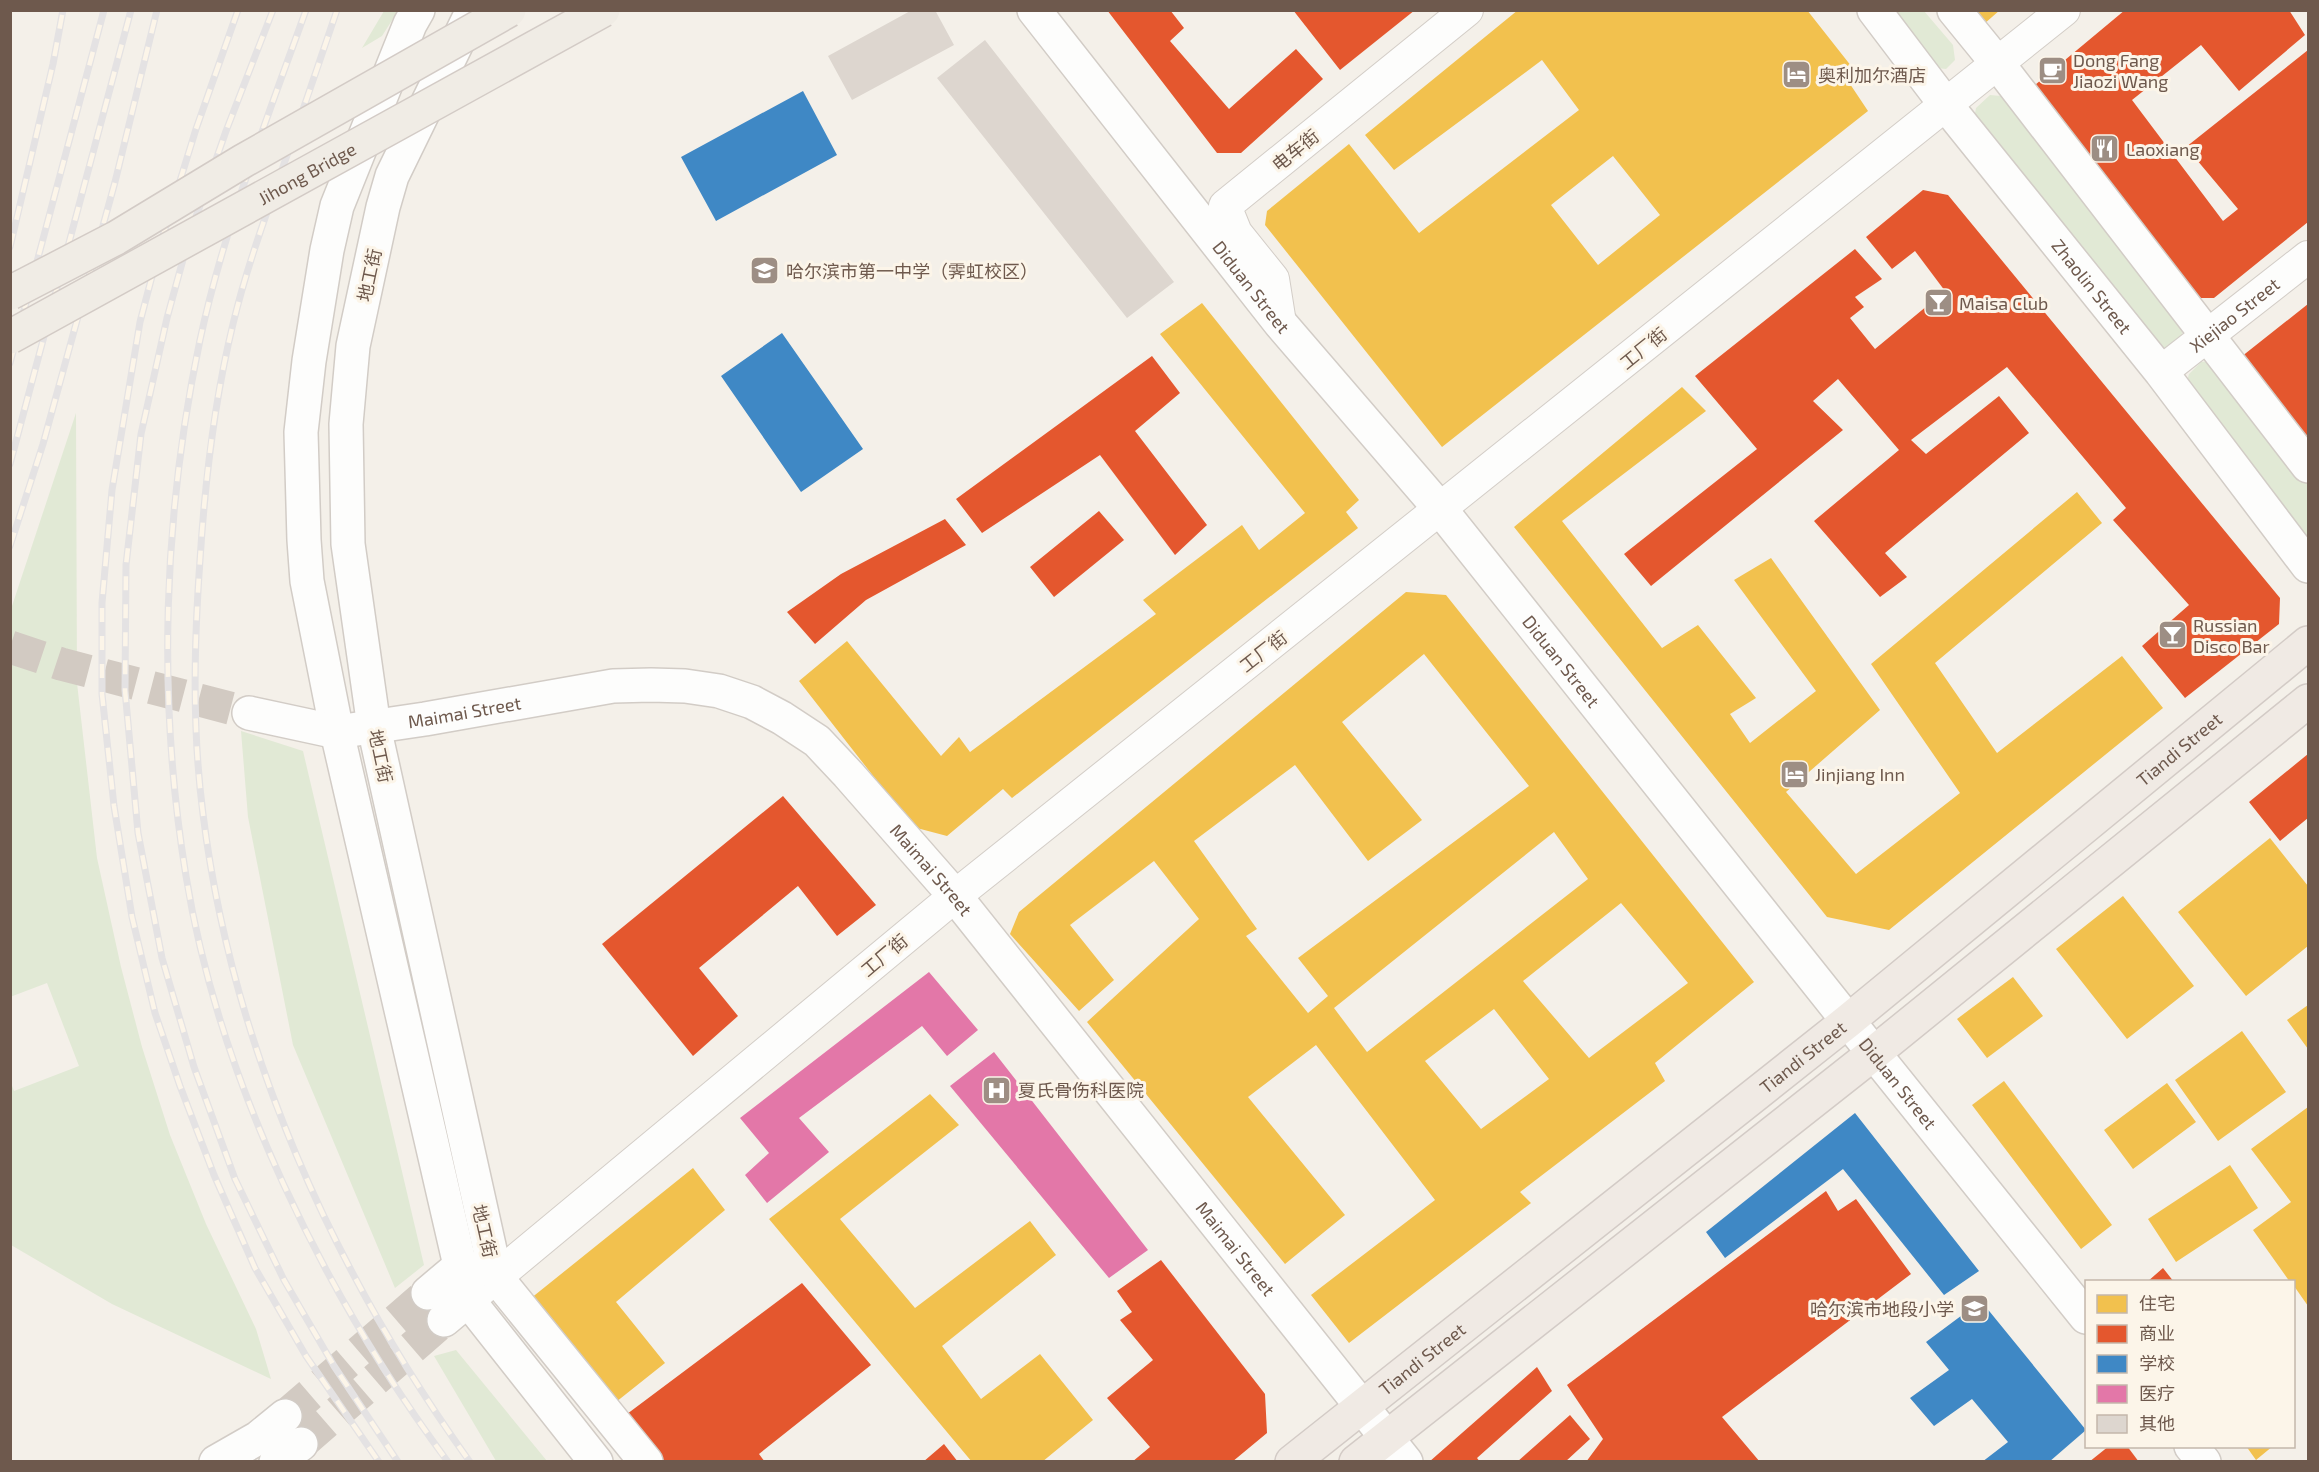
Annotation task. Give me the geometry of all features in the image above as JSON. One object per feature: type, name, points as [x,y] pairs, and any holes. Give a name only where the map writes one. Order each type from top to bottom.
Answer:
[{"type":"highway","name":"Tiandi Street","points":[[1292,1461],[1848,1022],[2308,643]]},
{"type":"highway","points":[[1356,1461],[1874,1053],[2308,701]]},
{"type":"main road","name":"地工街","points":[[418,10],[410,24],[337,206],[318,306],[301,432],[303,540],[308,581],[337,732],[460,1266],[447,1304],[597,1461]]},
{"type":"main road","name":"地工街","points":[[473,10],[392,176],[353,346],[346,424],[348,544],[374,727],[496,1277],[646,1461]]},
{"type":"main road","points":[[10,293],[116,238],[243,161],[509,10]]},
{"type":"main road","name":"Jihong Bridge","points":[[10,337],[603,10]]},
{"type":"main road","name":"Diduan Street","points":[[1034,10],[1280,323],[1441,510],[2085,1316]]},
{"type":"main road","name":"Zhaolin Street","points":[[1874,10],[1946,105],[2161,372],[2308,566]]},
{"type":"main road","points":[[1954,10],[2308,466]]},
{"type":"main road","name":"Maimai Street","points":[[249,713],[337,732],[613,686],[685,686],[719,692],[752,702],[782,718],[817,741],[955,896],[1406,1461]]},
{"type":"main road","points":[[460,1266],[496,1277]]},
{"type":"main road","points":[[216,1461],[258,1438],[285,1416]]},
{"type":"main road","points":[[2194,1448],[2204,1461]]},
{"type":"street","name":"电车街","points":[[1280,323],[1273,279],[1236,232],[1225,206],[1467,10]]},
{"type":"street","name":"工厂街","points":[[447,1304],[496,1277],[955,896],[2064,10]]},
{"type":"street","name":"Xiejiao Street","points":[[2161,372],[2308,257]]},
{"type":"green space","points":[[384,11],[398,11],[382,36],[362,48]]},
{"type":"green space","points":[[1887,11],[1924,11],[1953,45],[1955,60],[1946,69],[1937,68]]},
{"type":"green space","points":[[1990,95],[2001,96],[2012,103],[2183,325],[2182,336],[2169,348],[2162,351],[1974,119],[1976,108]]},
{"type":"green space","points":[[2210,361],[2308,478],[2308,546],[2187,381],[2189,374],[2201,362]]},
{"type":"green space","points":[[76,413],[77,683],[97,858],[121,967],[142,1047],[170,1135],[206,1224],[256,1329],[271,1379],[112,1304],[11,1245],[11,1083],[14,1091],[79,1066],[47,983],[10,997],[11,609]]},
{"type":"green space","points":[[241,731],[303,751],[424,1265],[395,1288],[293,1045],[248,817]]},
{"type":"green space","points":[[456,1350],[547,1461],[496,1461],[434,1356]]},
{"type":"building: 住宅","points":[[1518,10],[1807,10],[1859,76],[1850,84],[1868,111],[1442,447],[1265,225],[1267,211],[1349,144],[1419,233],[1579,110],[1542,60],[1394,170],[1365,135]],"holes":[[[1613,156],[1660,215],[1598,265],[1551,205]]]},
{"type":"building: 住宅","points":[[1972,10],[2000,10],[1984,24]]},
{"type":"building: 住宅","points":[[1202,303],[1359,500],[1346,512],[1358,528],[1012,798],[1003,789],[947,836],[913,827],[799,681],[847,641],[941,756],[959,737],[970,752],[1156,614],[1143,600],[1242,525],[1259,550],[1305,513],[1160,334]]},
{"type":"building: 住宅","points":[[1682,387],[1706,411],[1562,521],[1662,648],[1698,625],[1756,698],[1730,714],[1750,743],[1816,691],[1734,580],[1771,558],[1880,710],[1786,792],[1856,874],[1960,793],[1871,664],[2077,492],[2102,523],[1935,663],[1997,753],[2122,656],[2163,708],[1889,930],[1827,917],[1514,527]]},
{"type":"building: 住宅","points":[[1406,592],[1446,595],[1754,982],[1655,1063],[1665,1081],[1520,1192],[1531,1203],[1349,1343],[1311,1295],[1435,1200],[1316,1045],[1248,1097],[1345,1215],[1285,1264],[1087,1022],[1199,919],[1154,861],[1070,925],[1114,980],[1079,1011],[1010,934],[1019,912]],"holes":[[[1424,654],[1529,786],[1298,958],[1328,996],[1308,1013],[1246,936],[1257,929],[1194,841],[1295,765],[1368,861],[1422,820],[1342,722]],[[1554,832],[1588,879],[1367,1052],[1334,1008]],[[1621,903],[1688,983],[1589,1058],[1523,981]],[[1494,1009],[1549,1079],[1481,1129],[1425,1061]]]},
{"type":"building: 住宅","points":[[2270,838],[2308,886],[2308,946],[2246,996],[2178,912]]},
{"type":"building: 住宅","points":[[2123,896],[2194,986],[2127,1039],[2056,949]]},
{"type":"building: 住宅","points":[[2013,977],[2043,1016],[1987,1058],[1957,1019]]},
{"type":"building: 住宅","points":[[2308,1005],[2308,1049],[2287,1020]]},
{"type":"building: 住宅","points":[[2242,1031],[2286,1092],[2218,1141],[2175,1080]]},
{"type":"building: 住宅","points":[[2004,1081],[2112,1225],[2081,1249],[1972,1105]]},
{"type":"building: 住宅","points":[[2167,1083],[2196,1122],[2133,1169],[2104,1130]]},
{"type":"building: 住宅","points":[[930,1094],[959,1125],[840,1219],[915,1308],[1030,1221],[1056,1255],[942,1346],[981,1399],[1040,1354],[1093,1420],[1042,1462],[972,1462],[769,1219]]},
{"type":"building: 住宅","points":[[2308,1107],[2308,1306],[2295,1287],[2295,1280],[2289,1280],[2253,1230],[2291,1202],[2251,1149]]},
{"type":"building: 住宅","points":[[2230,1165],[2258,1208],[2176,1262],[2148,1219]]},
{"type":"building: 住宅","points":[[693,1168],[725,1210],[616,1302],[665,1363],[616,1402],[530,1299]]},
{"type":"building: 住宅","points":[[2247,1448],[2271,1448],[2256,1460]]},
{"type":"building: 商业","points":[[1107,10],[1170,10],[1184,28],[1170,41],[1229,109],[1296,49],[1323,79],[1241,153],[1217,153]]},
{"type":"building: 商业","points":[[1293,10],[1415,10],[1340,70]]},
{"type":"building: 商业","points":[[2125,10],[2289,10],[2305,35],[2239,91],[2201,45],[2132,100],[2223,221],[2238,209],[2186,147],[2308,50],[2308,222],[2214,298],[2189,298],[2029,90]]},
{"type":"building: 商业","points":[[1923,190],[1948,195],[2280,598],[2279,624],[2185,698],[2142,646],[2189,605],[2113,520],[2126,508],[2007,367],[1911,440],[1926,454],[1999,396],[2029,433],[1885,553],[1907,577],[1880,597],[1814,521],[1899,450],[1838,379],[1813,401],[1843,430],[1651,586],[1624,554],[1757,449],[1695,376],[1855,249],[1882,279],[1855,297],[1864,307],[1850,318],[1875,349],[1945,291],[1915,251],[1892,269],[1866,237]]},
{"type":"building: 商业","points":[[2308,304],[2308,442],[2241,357]]},
{"type":"building: 商业","points":[[1152,356],[1180,393],[1135,431],[1207,525],[1175,555],[1100,455],[982,533],[956,499]]},
{"type":"building: 商业","points":[[1099,511],[1124,540],[1054,597],[1030,567]]},
{"type":"building: 商业","points":[[945,519],[966,545],[866,600],[815,644],[787,612],[841,574]]},
{"type":"building: 商业","points":[[2308,754],[2308,818],[2280,841],[2249,802]]},
{"type":"building: 商业","points":[[783,796],[876,905],[837,936],[798,886],[699,968],[738,1016],[693,1056],[602,944]]},
{"type":"building: 商业","points":[[1826,1191],[1838,1211],[1856,1199],[1911,1274],[1722,1417],[1760,1462],[1586,1462],[1603,1439],[1567,1385]]},
{"type":"building: 商业","points":[[1161,1260],[1265,1394],[1267,1433],[1232,1462],[1132,1462],[1150,1447],[1107,1398],[1153,1360],[1120,1320],[1132,1312],[1117,1291]]},
{"type":"building: 商业","points":[[2163,1268],[2172,1280],[2149,1280]]},
{"type":"building: 商业","points":[[802,1283],[871,1365],[759,1454],[765,1462],[660,1462],[623,1417]]},
{"type":"building: 商业","points":[[1537,1367],[1552,1391],[1477,1458],[1480,1462],[1429,1462]]},
{"type":"building: 商业","points":[[1570,1415],[1590,1439],[1565,1462],[1517,1462]]},
{"type":"building: 商业","points":[[944,1444],[958,1462],[923,1462]]},
{"type":"building: 商业","points":[[2106,1448],[2128,1448],[2139,1462],[2089,1462]]},
{"type":"building: 学校","points":[[803,91],[837,155],[716,221],[681,157]]},
{"type":"building: 学校","points":[[782,333],[863,449],[801,492],[721,376]]},
{"type":"building: 学校","points":[[1855,1113],[1979,1271],[1944,1295],[1843,1169],[1725,1258],[1706,1232]]},
{"type":"building: 学校","points":[[1981,1301],[2085,1431],[2049,1462],[1982,1462],[2008,1442],[1972,1399],[1934,1426],[1910,1398],[1949,1370],[1926,1342]]},
{"type":"building: 医疗","points":[[929,972],[978,1030],[947,1056],[922,1026],[799,1118],[829,1152],[767,1203],[745,1175],[769,1153],[740,1118]]},
{"type":"building: 医疗","points":[[994,1052],[1148,1250],[1109,1278],[950,1086]]},
{"type":"building: 其他","points":[[912,10],[935,10],[954,45],[852,100],[828,56]]},
{"type":"building: 其他","points":[[985,40],[1174,282],[1127,318],[937,78]]},
{"type":"tunnel","points":[[10,647],[61,664],[249,713]]},
{"type":"tunnel","points":[[285,1416],[428,1293]]},
{"type":"tunnel","points":[[301,1444],[444,1320]]},
{"type":"railway","points":[[10,247],[53,64],[63,10]]},
{"type":"railway","points":[[10,363],[104,10]]},
{"type":"railway","points":[[10,464],[131,10]]},
{"type":"railway","points":[[10,546],[43,444],[115,182],[157,10]]},
{"type":"railway","points":[[238,10],[196,129],[161,242],[140,322],[112,490],[102,603],[102,694],[114,806],[132,917],[155,1013],[180,1086],[214,1175],[255,1268],[306,1356],[379,1462]]},
{"type":"railway","points":[[273,10],[226,131],[190,234],[167,318],[141,434],[126,565],[125,690],[138,833],[162,958],[194,1067],[235,1179],[284,1280],[334,1366],[398,1462]]},
{"type":"railway","points":[[306,10],[247,174],[221,257],[200,340],[188,406],[178,473],[168,608],[168,675],[177,809],[186,876],[202,953],[224,1031],[251,1108],[283,1184],[320,1258],[360,1329],[403,1398],[448,1462]]},
{"type":"railway","points":[[337,10],[248,268],[233,324],[221,383],[208,471],[198,592],[195,687],[199,782],[217,901],[238,987],[264,1072],[296,1154],[333,1235],[375,1313],[420,1389],[470,1462]]},
{"type":"place","name":"Dong Fang Jiaozi Wang","points":[[2052,70]]},
{"type":"place","name":"奥利加尔酒店","points":[[1797,75]]},
{"type":"place","name":"Laoxiang","points":[[2105,149]]},
{"type":"place","name":"哈尔滨市第一中学（霁虹校区）","points":[[765,271]]},
{"type":"place","name":"Maisa Club","points":[[1938,303]]},
{"type":"place","name":"Russian Disco Bar","points":[[2172,635]]},
{"type":"place","name":"Jinjiang Inn","points":[[1794,774]]},
{"type":"place","name":"夏氏骨伤科医院","points":[[997,1090]]},
{"type":"place","name":"哈尔滨市地段小学","points":[[1975,1309]]}]
